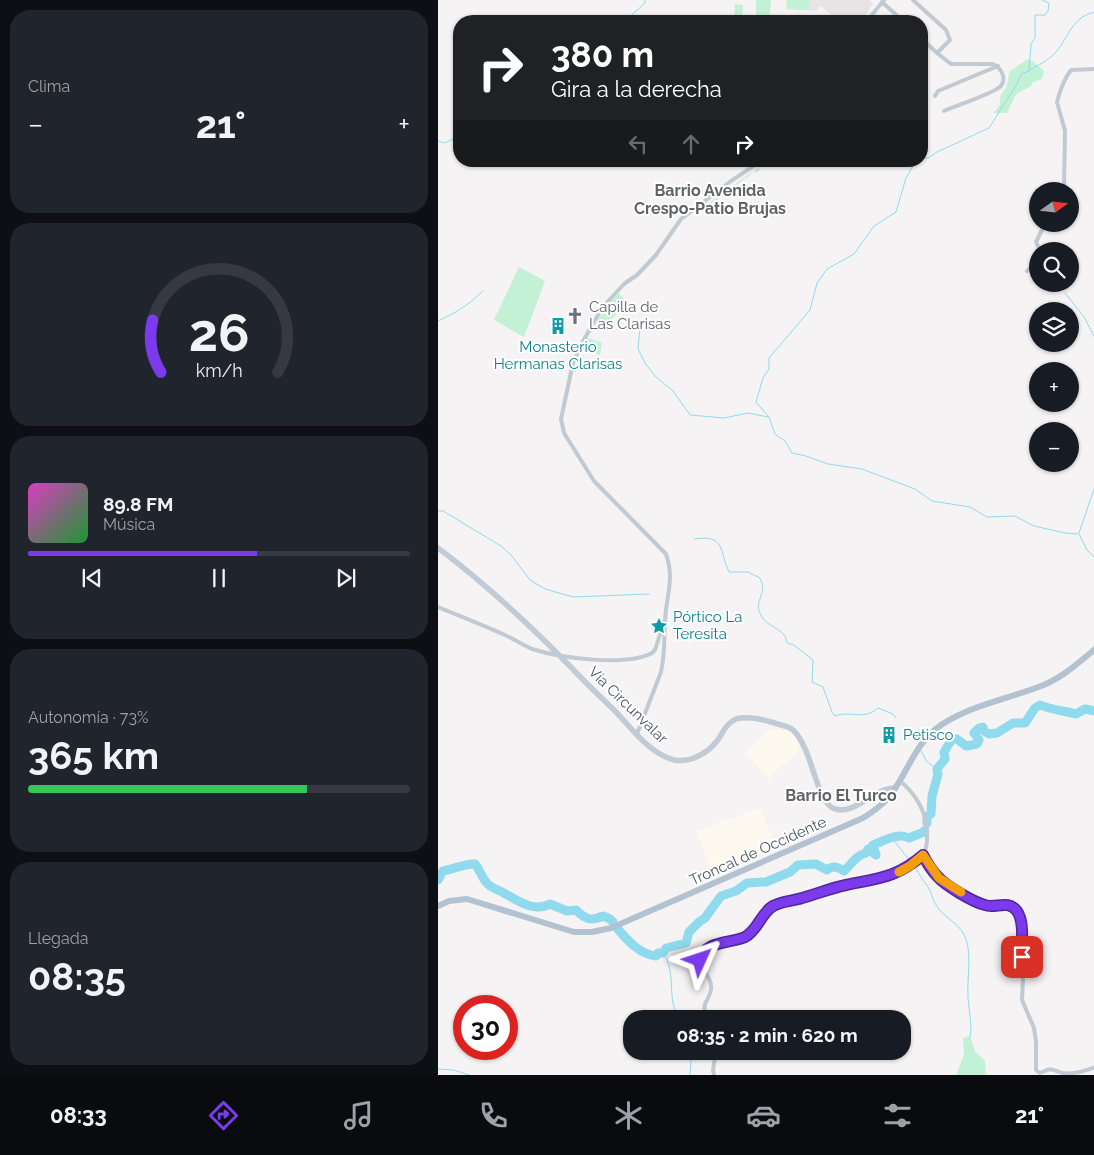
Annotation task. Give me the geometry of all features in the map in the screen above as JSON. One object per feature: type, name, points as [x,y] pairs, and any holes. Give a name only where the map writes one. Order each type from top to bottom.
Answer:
[{"type":"main road","name":"Vía Circunvalar","points":[[438,548],[489,590],[656,752],[664,757],[679,760],[698,757],[714,745],[727,726],[736,720],[755,719],[775,723],[794,730],[801,741],[818,788],[830,807],[837,810],[845,810],[854,807],[887,788],[895,788]]},
{"type":"main road","name":"Troncal de Occidente","points":[[438,906],[449,901],[467,899],[574,932],[600,931],[611,928],[864,818],[882,805],[895,788],[917,750],[939,726],[966,711],[1042,686],[1064,674],[1094,649]]},
{"type":"street","points":[[913,0],[949,35],[950,40],[937,53]]},
{"type":"street","points":[[872,15],[883,1],[898,15]]},
{"type":"street","points":[[928,44],[952,64],[986,63],[998,66],[1004,79],[1000,87],[993,92],[944,111]]},
{"type":"street","points":[[935,96],[938,91],[998,66]]},
{"type":"street","points":[[1064,182],[1065,131],[1057,102],[1058,97],[1071,70],[1094,69]]},
{"type":"street","points":[[638,734],[661,672],[671,576],[666,554],[594,481],[564,433],[561,419],[563,407],[573,363],[604,304],[624,284],[637,275],[656,255],[681,218],[752,167]]},
{"type":"street","points":[[438,607],[506,635],[530,648],[553,655],[617,661],[648,655],[655,650],[665,620]]},
{"type":"street","points":[[704,1010],[711,986],[702,969],[700,960],[706,948],[738,940],[749,934],[772,907],[846,885],[896,874],[910,866],[923,855],[928,843],[925,816],[909,788],[900,780]]},
{"type":"street","points":[[923,855],[939,878],[947,884],[980,903],[988,906],[1005,904],[1011,906],[1018,914],[1022,1000],[1034,1028],[1036,1070],[1040,1073],[1055,1069],[1064,1074],[1076,1073],[1094,1067]]},
{"type":"street","points":[[714,1075],[715,1060]]},
{"type":"shaded area","points":[[787,0],[869,0],[873,4],[865,15],[832,15],[821,6],[816,11],[786,9]]},
{"type":"shaded area","points":[[770,729],[793,731],[800,750],[768,778],[746,753]]},
{"type":"shaded area","points":[[760,808],[777,848],[713,873],[696,831]]},
{"type":"green space","points":[[756,0],[771,0],[770,15],[756,15]]},
{"type":"green space","points":[[787,0],[810,0],[810,10],[786,9]]},
{"type":"green space","points":[[735,4],[743,5],[742,15],[734,15]]},
{"type":"green space","points":[[1028,59],[1044,71],[1042,79],[1033,82],[1031,86],[1016,94],[1007,113],[993,113],[1000,105],[1000,96],[1006,88],[1010,71]]},
{"type":"green space","points":[[760,167],[760,170],[757,172],[753,171]]},
{"type":"green space","points":[[753,171],[749,176],[706,207],[708,204]]},
{"type":"green space","points":[[519,267],[545,281],[524,337],[494,320]]},
{"type":"green space","points":[[618,293],[627,302],[608,323],[598,319]]},
{"type":"green space","points":[[589,338],[602,343],[600,355],[582,348]]},
{"type":"green space","points":[[970,1036],[975,1051],[985,1061],[986,1075],[956,1075],[964,1055],[963,1038]]},
{"type":"waterway","points":[[632,15],[645,3],[645,0]]},
{"type":"waterway","points":[[928,158],[989,128],[1017,84],[1021,74],[1029,71],[1031,44],[1035,38],[1035,15],[1045,15],[1048,11],[1049,3],[1042,0]]},
{"type":"waterway","points":[[1030,70],[1049,59],[1057,51],[1080,19],[1095,12]]},
{"type":"waterway","points":[[438,141],[445,143],[453,139]]},
{"type":"waterway","points":[[912,167],[906,178],[896,212],[874,226],[854,254],[827,269],[817,283],[810,310],[769,358],[769,369],[763,378],[756,402],[769,417],[775,434],[785,441],[792,453],[828,464],[862,469],[915,489],[932,501],[970,507],[987,517],[1015,516],[1034,526],[1079,534],[1087,550],[1095,558]]},
{"type":"waterway","points":[[438,321],[462,308],[483,291]]},
{"type":"waterway","points":[[1065,293],[1084,317],[1095,338]]},
{"type":"waterway","points":[[640,327],[638,349],[645,363],[656,377],[673,391],[690,415],[724,418],[748,413],[768,417]]},
{"type":"waterway","points":[[1079,533],[1095,486]]},
{"type":"waterway","points":[[438,511],[443,511],[501,546],[511,555],[530,580],[545,589],[573,597],[649,594]]},
{"type":"waterway","points":[[694,539],[712,539],[716,542],[720,546],[729,572],[748,572],[760,578],[763,588],[759,608],[762,617],[781,632],[787,643],[794,645],[813,660],[812,682],[823,687],[835,716],[841,714],[868,714],[878,708],[893,714],[896,718]]},
{"type":"waterway","points":[[927,823],[927,816],[931,814],[932,796],[938,774],[937,769],[945,759],[944,752],[952,739],[957,739],[966,746],[977,744],[979,740],[974,733],[979,728],[983,727],[984,731],[989,734],[997,733],[1013,723],[1025,723],[1035,708],[1040,705],[1076,714],[1085,709],[1095,711]]},
{"type":"waterway","points":[[921,751],[927,762],[937,769]]},
{"type":"waterway","points":[[617,928],[629,942],[644,952],[656,956],[658,953],[663,953],[666,948],[686,943],[689,932],[705,918],[721,896],[736,891],[747,883],[766,882],[790,872],[798,865],[816,864],[827,870],[831,867],[836,867],[844,871],[856,858],[866,853],[868,849],[876,855],[873,845],[886,839],[900,836],[909,838],[924,831]]},
{"type":"waterway","points":[[892,838],[911,862]]},
{"type":"waterway","points":[[438,880],[443,871],[475,864],[489,886],[519,902],[537,907],[550,904],[567,911],[576,910],[589,919],[603,916],[613,922]]},
{"type":"waterway","points":[[916,868],[929,889],[936,906],[962,931],[967,942],[969,956],[968,1000],[970,1037]]},
{"type":"waterway","points":[[663,953],[670,970],[675,1010]]},
{"type":"waterway","points":[[690,1060],[690,1075]]},
{"type":"waterway","points":[[438,1069],[454,1070],[469,1075]]},
{"type":"slow traffic","points":[[899,872],[923,855],[930,868],[939,878],[961,892]]},
{"type":"place","name":"Capilla de Las Clarisas","points":[[575,316]]},
{"type":"place","name":"Monasterio Hermanas Clarisas","points":[[558,326]]},
{"type":"place","name":"Pórtico La Teresita","points":[[659,626]]},
{"type":"place","name":"Petisco","points":[[889,735]]},
{"type":"district","name":"Barrio Avenida Crespo-Patio Brujas","points":[[710,199]]},
{"type":"district","name":"Barrio El Turco","points":[[841,795]]},
{"type":"route","points":[[700,960],[706,948],[738,940],[749,934],[772,907],[827,890],[896,874],[910,866],[923,855],[930,868],[939,878],[970,898],[988,906],[1005,904],[1016,910],[1020,926],[1022,957]]}]
